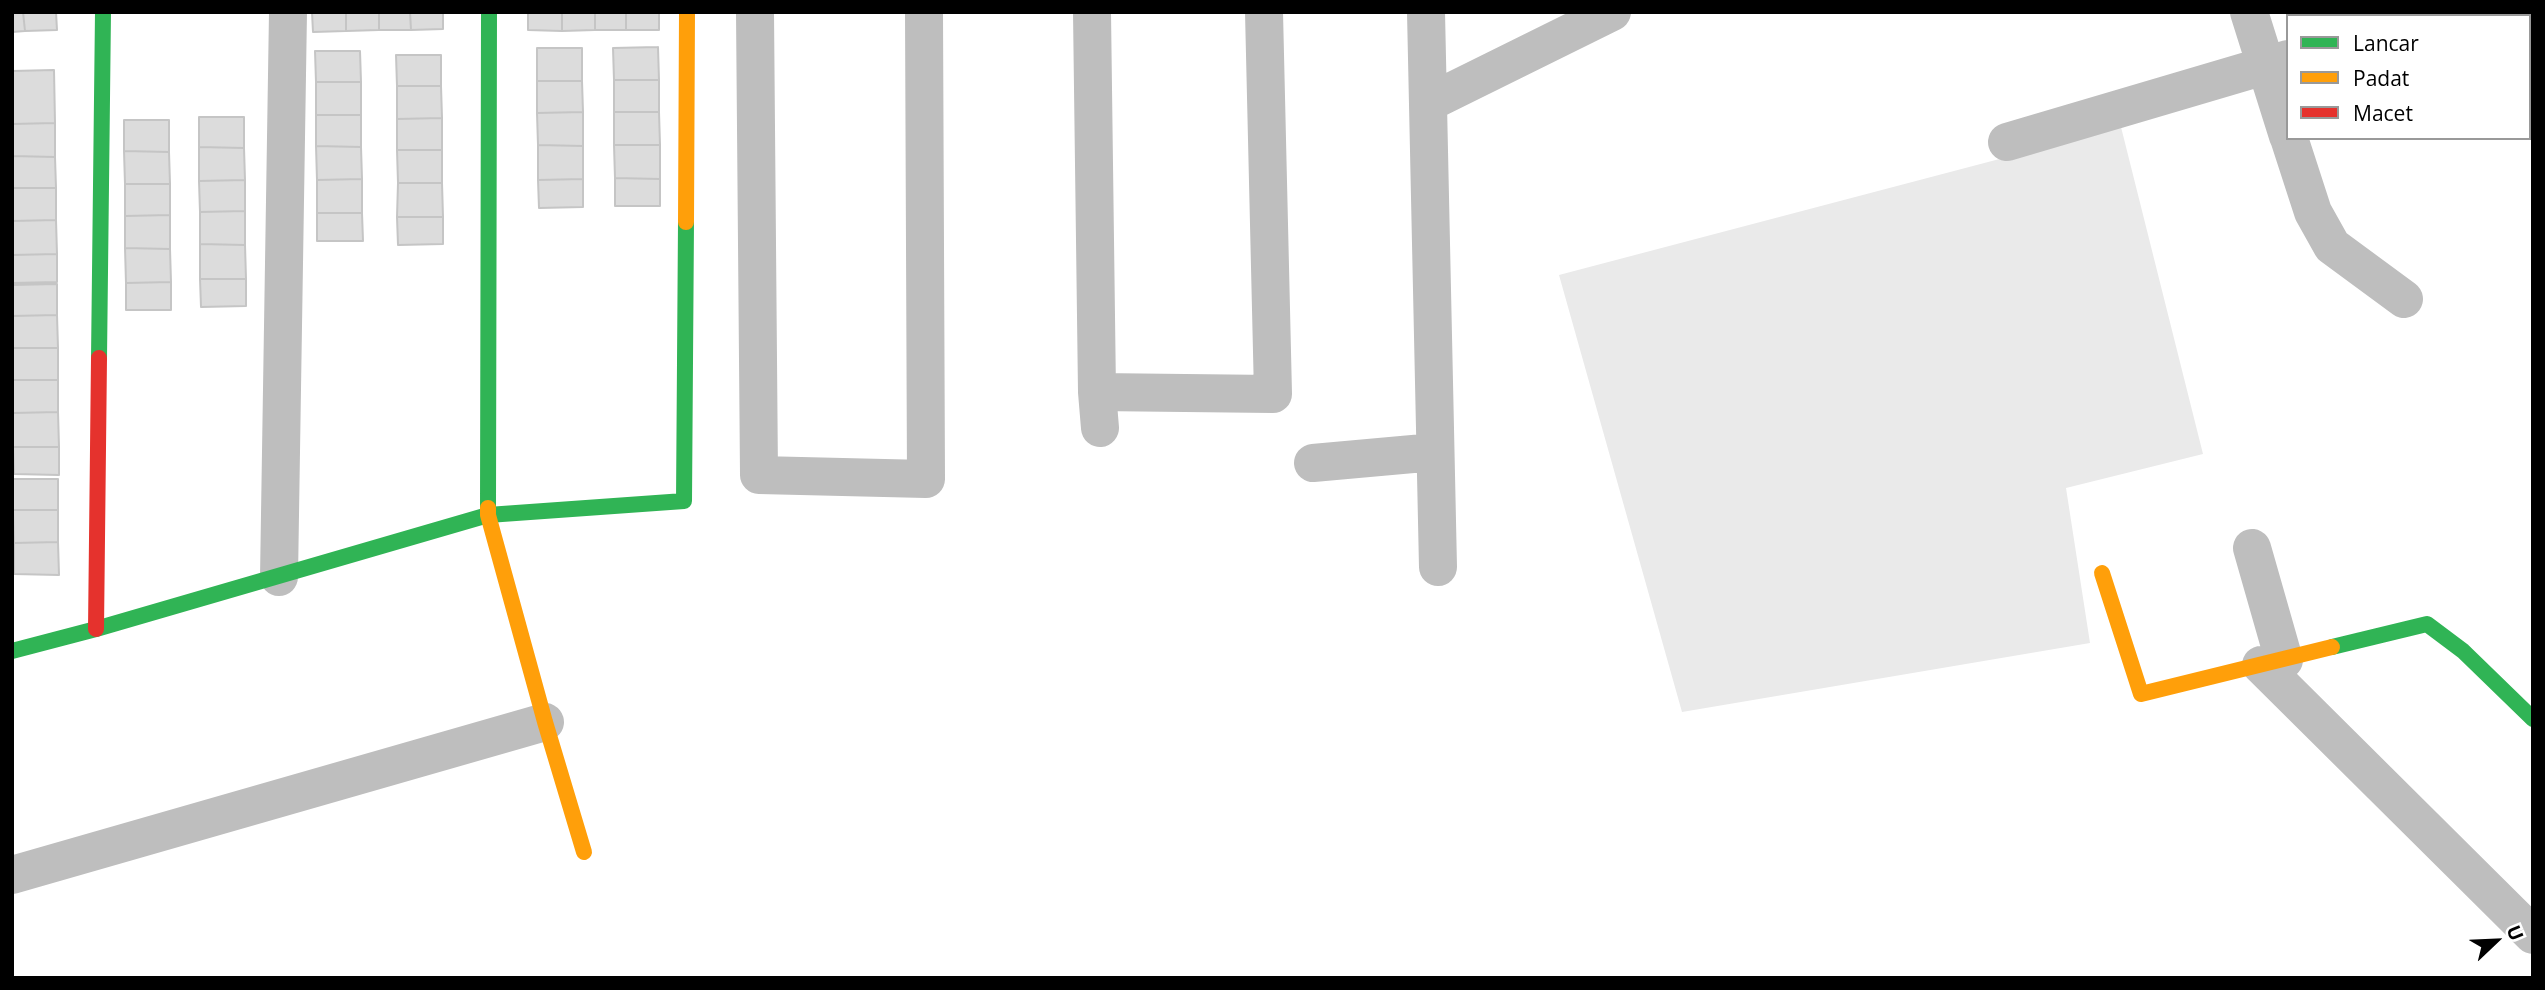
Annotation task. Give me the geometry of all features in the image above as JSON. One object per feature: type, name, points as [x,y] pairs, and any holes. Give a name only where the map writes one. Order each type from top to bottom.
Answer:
[{"type":"street","points":[[96,629],[103,12]]},
{"type":"street","points":[[279,576],[288,12]]},
{"type":"street","points":[[489,12],[488,515],[584,852]]},
{"type":"street","points":[[12,651],[488,515],[684,501],[687,12]]},
{"type":"street","points":[[755,12],[759,475],[926,479],[924,12]]},
{"type":"street","points":[[1093,12],[1099,410],[1273,394],[1264,12]]},
{"type":"street","points":[[1426,12],[1437,567]]},
{"type":"street","points":[[2249,12],[2276,62],[2286,124]]},
{"type":"street","points":[[1428,103],[1606,14]]},
{"type":"street","points":[[2007,142],[2276,62]]},
{"type":"street","points":[[2289,140],[2313,212],[2332,246],[2403,299]]},
{"type":"street","points":[[1313,463],[1435,452]]},
{"type":"street","points":[[2252,548],[2272,662],[2533,935]]},
{"type":"street","points":[[2102,573],[2141,694],[2427,624],[2463,651],[2533,719]]},
{"type":"street","points":[[12,875],[545,722]]},
{"type":"shaded area","points":[[2121,127],[2203,454],[2066,488],[2090,643],[1682,712],[1559,275]]},
{"type":"building","points":[[12,12],[23,12],[25,31],[12,32]]},
{"type":"building","points":[[23,12],[56,12],[57,30],[25,31]]},
{"type":"building","points":[[312,12],[346,12],[346,31],[313,32]]},
{"type":"building","points":[[346,12],[379,12],[379,30],[346,31]]},
{"type":"building","points":[[379,12],[410,12],[411,30],[379,30]]},
{"type":"building","points":[[410,12],[443,12],[443,29],[411,30]]},
{"type":"building","points":[[528,12],[562,12],[562,31],[528,30]]},
{"type":"building","points":[[562,12],[595,12],[595,30],[562,31]]},
{"type":"building","points":[[595,12],[626,12],[626,30],[595,30]]},
{"type":"building","points":[[626,12],[659,12],[659,30],[626,30]]},
{"type":"building","points":[[658,47],[659,80],[614,80],[613,48]]},
{"type":"building","points":[[537,48],[582,48],[582,81],[537,81]]},
{"type":"building","points":[[315,51],[360,51],[361,82],[316,82]]},
{"type":"building","points":[[396,55],[441,55],[441,86],[397,86]]},
{"type":"building","points":[[54,70],[55,123],[12,124],[12,71]]},
{"type":"building","points":[[614,80],[659,80],[659,112],[614,112]]},
{"type":"building","points":[[537,81],[582,81],[583,112],[537,113]]},
{"type":"building","points":[[316,82],[361,82],[361,115],[316,115]]},
{"type":"building","points":[[397,86],[441,86],[442,118],[397,119]]},
{"type":"building","points":[[583,112],[583,146],[538,145],[537,113]]},
{"type":"building","points":[[614,112],[659,112],[660,145],[614,145]]},
{"type":"building","points":[[316,115],[361,115],[361,147],[316,146]]},
{"type":"building","points":[[199,117],[244,117],[244,148],[199,147]]},
{"type":"building","points":[[442,118],[442,150],[397,150],[397,119]]},
{"type":"building","points":[[124,120],[169,120],[169,152],[124,151]]},
{"type":"building","points":[[55,123],[55,157],[12,156],[12,124]]},
{"type":"building","points":[[538,145],[583,146],[583,179],[538,180]]},
{"type":"building","points":[[614,145],[660,145],[660,179],[615,178]]},
{"type":"building","points":[[316,146],[361,147],[362,179],[317,180]]},
{"type":"building","points":[[199,147],[244,148],[245,180],[199,181]]},
{"type":"building","points":[[397,150],[442,150],[442,183],[398,183]]},
{"type":"building","points":[[124,151],[169,152],[170,184],[125,184]]},
{"type":"building","points":[[12,156],[55,157],[56,188],[12,188]]},
{"type":"building","points":[[615,178],[660,179],[660,206],[615,206]]},
{"type":"building","points":[[362,179],[362,213],[317,213],[317,180]]},
{"type":"building","points":[[583,179],[583,207],[539,208],[538,180]]},
{"type":"building","points":[[245,180],[245,211],[200,212],[199,181]]},
{"type":"building","points":[[398,183],[442,183],[443,217],[397,217]]},
{"type":"building","points":[[125,184],[170,184],[170,215],[125,216]]},
{"type":"building","points":[[12,188],[56,188],[56,220],[12,221]]},
{"type":"building","points":[[245,211],[245,245],[200,244],[200,212]]},
{"type":"building","points":[[317,213],[362,213],[363,241],[317,241]]},
{"type":"building","points":[[170,215],[170,249],[125,248],[125,216]]},
{"type":"building","points":[[397,217],[443,217],[443,244],[398,245]]},
{"type":"building","points":[[56,220],[57,254],[12,255],[12,221]]},
{"type":"building","points":[[200,244],[245,245],[246,279],[200,279]]},
{"type":"building","points":[[125,248],[170,249],[171,282],[126,283]]},
{"type":"building","points":[[57,254],[57,282],[12,283],[12,255]]},
{"type":"building","points":[[200,279],[246,279],[246,306],[201,307]]},
{"type":"building","points":[[171,282],[171,310],[126,310],[126,283]]},
{"type":"building","points":[[57,284],[57,315],[12,316],[12,285]]},
{"type":"building","points":[[57,315],[58,348],[12,348],[12,316]]},
{"type":"building","points":[[12,348],[58,348],[58,380],[13,380]]},
{"type":"building","points":[[13,380],[58,380],[58,412],[13,413]]},
{"type":"building","points":[[58,412],[59,447],[13,447],[13,413]]},
{"type":"building","points":[[13,447],[59,447],[59,475],[14,474]]},
{"type":"building","points":[[13,479],[58,479],[58,510],[13,510]]},
{"type":"building","points":[[13,510],[58,510],[58,542],[14,543]]},
{"type":"building","points":[[58,542],[59,575],[14,574],[14,543]]},
{"type":"traffic: fast","points":[[99,358],[103,12]]},
{"type":"traffic: fast","points":[[488,508],[489,12]]},
{"type":"traffic: fast","points":[[12,651],[488,515],[684,501],[686,222]]},
{"type":"traffic: fast","points":[[2332,647],[2427,624],[2463,651],[2533,719]]},
{"type":"traffic: slow","points":[[686,222],[687,12]]},
{"type":"traffic: slow","points":[[488,508],[545,722],[584,852]]},
{"type":"traffic: slow","points":[[2102,573],[2141,694],[2332,647]]},
{"type":"traffic: jam","points":[[96,629],[99,358]]}]
